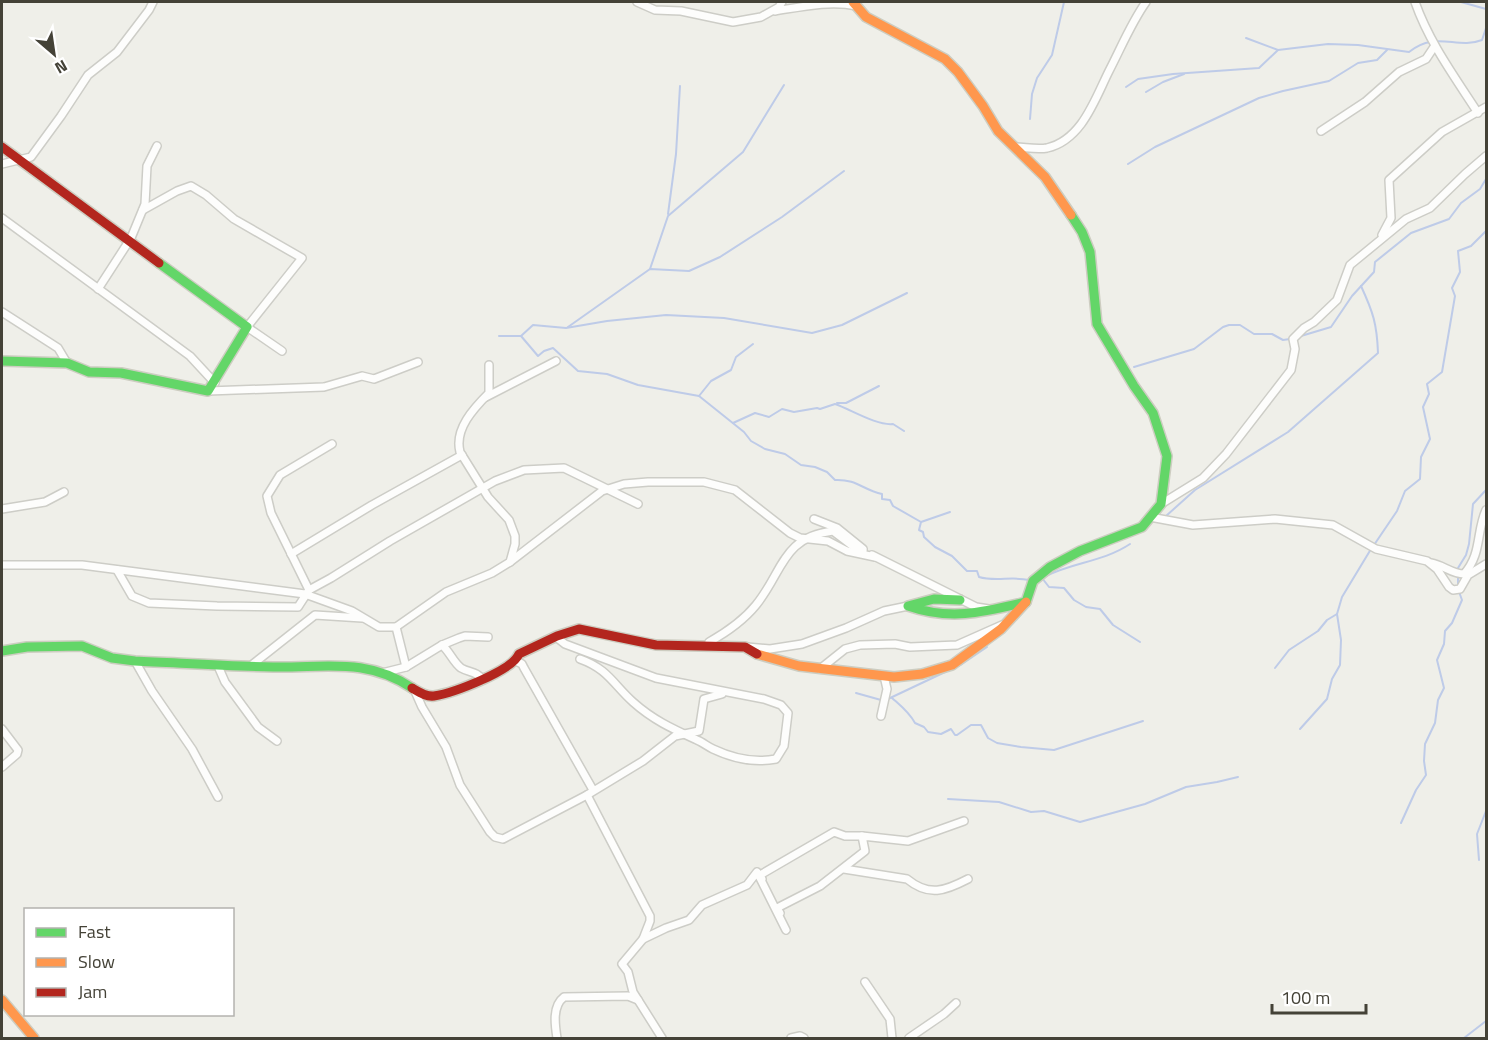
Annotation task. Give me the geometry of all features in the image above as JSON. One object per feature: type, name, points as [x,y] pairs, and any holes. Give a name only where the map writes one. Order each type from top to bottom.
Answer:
[{"type":"street","points":[[2,164],[30,157],[61,117],[88,75],[117,52],[153,2]]},
{"type":"street","points":[[637,2],[655,9],[681,11],[733,22],[761,17],[779,7],[782,2]]},
{"type":"street","points":[[770,12],[810,4],[843,2],[855,5],[866,17],[945,59],[958,72],[998,131],[1045,177],[1082,232],[1090,252],[1097,324],[1134,386],[1153,412],[1167,456],[1161,504]]},
{"type":"street","points":[[853,2],[866,17]]},
{"type":"street","points":[[1014,147],[1045,148],[1059,143],[1070,135],[1096,102],[1137,15],[1146,2]]},
{"type":"street","points":[[1137,15],[1150,2]]},
{"type":"street","points":[[1415,2],[1434,47],[1478,113]]},
{"type":"street","points":[[1321,131],[1365,102],[1399,72],[1426,58],[1434,47]]},
{"type":"street","points":[[1375,245],[1391,218],[1389,180],[1442,132],[1486,107]]},
{"type":"street","points":[[98,289],[130,240],[143,210],[147,166],[157,146]]},
{"type":"street","points":[[2,147],[282,351]]},
{"type":"street","points":[[656,645],[732,643],[745,647],[760,656],[799,666],[894,677],[922,674],[952,665],[1009,622],[1026,602],[1033,581],[1050,567],[1080,551],[1142,527],[1161,504],[1203,478],[1226,454],[1291,370],[1295,349],[1293,339],[1337,300],[1350,265],[1406,219],[1430,208],[1486,156]]},
{"type":"street","points":[[143,210],[191,186],[206,195],[234,219],[302,258],[247,327],[208,391]]},
{"type":"street","points":[[2,218],[190,356],[215,382]]},
{"type":"street","points":[[2,312],[58,348],[67,363]]},
{"type":"street","points":[[2,361],[67,363],[89,372],[121,373],[208,391],[324,387],[362,376],[374,379],[418,362]]},
{"type":"street","points":[[481,400],[556,361]]},
{"type":"street","points":[[489,365],[489,393],[481,400],[462,428],[458,447],[493,505],[505,513],[515,536],[510,562]]},
{"type":"street","points":[[307,592],[271,513],[267,496],[280,475],[332,444]]},
{"type":"street","points":[[291,554],[372,505],[462,455]]},
{"type":"street","points":[[117,570],[132,596],[149,603],[298,607],[307,592],[482,488],[502,477],[524,470],[564,468],[638,504]]},
{"type":"street","points":[[3,564],[82,565],[307,592],[352,611],[381,628],[396,627],[446,592],[492,573],[510,562],[606,490],[624,484],[648,482],[704,482],[735,490],[790,533],[805,539],[828,541],[847,551],[875,557]]},
{"type":"street","points":[[2,509],[45,502],[64,492]]},
{"type":"street","points":[[1150,517],[1193,525],[1275,519],[1333,525],[1376,549],[1438,564],[1458,574],[1464,574],[1476,557],[1486,510]]},
{"type":"street","points":[[814,519],[837,528],[866,552]]},
{"type":"street","points":[[709,642],[729,630],[758,604],[782,562],[800,541],[824,532],[833,531],[854,547],[960,600],[976,607],[992,609]]},
{"type":"street","points":[[1429,562],[1453,590],[1460,589],[1468,575],[1486,564]]},
{"type":"street","points":[[2,651],[27,647],[82,646],[112,658],[135,661],[218,666],[253,664],[357,666],[382,673],[402,681],[422,694],[433,696],[483,680],[516,661],[519,654],[567,630],[579,629],[656,645],[745,647],[770,650],[802,644],[855,625],[884,611],[934,599],[960,600]]},
{"type":"street","points":[[908,606],[923,613],[943,616],[1026,602]]},
{"type":"street","points":[[253,664],[315,615],[366,618]]},
{"type":"street","points":[[820,669],[845,649],[860,645],[895,644],[910,647],[957,645],[1009,622]]},
{"type":"street","points":[[396,627],[406,667]]},
{"type":"street","points":[[382,673],[406,667],[442,645],[465,636],[488,637]]},
{"type":"street","points":[[556,637],[565,644],[656,678],[726,693],[752,695],[781,705],[788,713],[784,746],[776,759],[764,761],[737,757],[710,748],[672,730],[646,713],[626,696],[611,677],[592,663],[580,659],[626,667]]},
{"type":"street","points":[[442,645],[456,664],[465,670],[477,672],[483,680]]},
{"type":"street","points":[[135,661],[152,691],[192,749],[218,797]]},
{"type":"street","points":[[516,661],[522,664],[590,792],[650,916],[643,939]]},
{"type":"street","points":[[218,666],[225,682],[258,727],[278,741]]},
{"type":"street","points":[[881,716],[887,689],[884,676]]},
{"type":"street","points":[[414,688],[422,707],[446,747],[460,785],[495,837],[500,839],[506,838],[643,761],[675,736],[699,731],[704,699],[726,693]]},
{"type":"street","points":[[2,729],[18,750],[17,754],[2,767]]},
{"type":"street","points":[[662,1038],[638,1000],[631,986],[628,972],[622,964],[643,939],[689,920],[702,905],[747,885],[757,872],[786,930],[760,875],[834,832],[845,836],[908,841],[964,821]]},
{"type":"street","points":[[777,908],[820,886],[866,851],[862,836]]},
{"type":"street","points":[[844,869],[907,879],[923,889],[939,892],[968,879]]},
{"type":"street","points":[[865,982],[890,1018],[892,1038]]},
{"type":"street","points":[[557,1038],[557,1004],[564,998],[628,996],[638,1000]]},
{"type":"street","points":[[2,1000],[34,1038]]},
{"type":"street","points":[[909,1038],[956,1003]]},
{"type":"street","points":[[790,1038],[800,1036],[804,1038]]},
{"type":"waterway","points":[[1030,119],[1032,94],[1037,78],[1052,55],[1064,2]]},
{"type":"waterway","points":[[1461,2],[1486,9]]},
{"type":"waterway","points":[[1246,38],[1278,50],[1328,44],[1358,45],[1409,52],[1428,42],[1464,43],[1482,40],[1486,28]]},
{"type":"waterway","points":[[1126,87],[1138,79],[1173,74],[1259,68],[1278,50]]},
{"type":"waterway","points":[[1128,164],[1155,147],[1259,98],[1329,81],[1358,63],[1377,60],[1387,50]]},
{"type":"waterway","points":[[1146,92],[1184,74]]},
{"type":"waterway","points":[[650,269],[668,216],[743,152],[784,85]]},
{"type":"waterway","points":[[668,214],[676,154],[680,86]]},
{"type":"waterway","points":[[568,327],[650,269],[689,271],[720,257],[782,217],[844,171]]},
{"type":"waterway","points":[[1301,336],[1331,327],[1352,296],[1374,272],[1375,262],[1411,233],[1449,219],[1461,203],[1480,189],[1486,179]]},
{"type":"waterway","points":[[1374,545],[1397,511],[1405,491],[1420,479],[1421,457],[1430,439],[1423,407],[1429,394],[1427,384],[1442,372],[1455,296],[1452,288],[1460,272],[1458,251],[1471,246],[1486,231]]},
{"type":"waterway","points":[[1166,516],[1195,490],[1288,432],[1378,353],[1374,318],[1361,286]]},
{"type":"waterway","points":[[499,336],[521,336],[533,325],[566,328],[666,315],[724,318],[812,333],[842,325],[907,293]]},
{"type":"waterway","points":[[1134,367],[1194,349],[1229,325],[1240,325],[1254,334],[1272,334],[1283,340],[1290,339]]},
{"type":"waterway","points":[[521,336],[538,356],[553,348],[578,371],[607,374],[638,385],[699,396],[711,381],[731,370],[736,357],[753,344]]},
{"type":"waterway","points":[[837,403],[846,403],[879,386]]},
{"type":"waterway","points":[[699,396],[744,432],[751,441],[765,449],[785,454],[801,465],[827,472],[835,480],[849,481],[882,494],[882,499],[890,500],[893,506],[921,522],[950,512]]},
{"type":"waterway","points":[[733,423],[755,413],[769,417],[782,409],[794,412],[820,409],[835,404],[872,420],[893,424],[904,431]]},
{"type":"waterway","points":[[1401,823],[1416,790],[1426,775],[1425,744],[1435,723],[1438,700],[1444,688],[1437,660],[1444,644],[1445,631],[1452,623],[1462,600],[1458,589],[1458,568],[1466,555],[1469,544],[1473,504],[1486,490]]},
{"type":"waterway","points":[[921,522],[919,530],[923,532],[924,537],[935,547],[952,556],[967,571],[977,571],[979,577],[985,578],[1029,580]]},
{"type":"waterway","points":[[1046,576],[1109,555],[1130,544]]},
{"type":"waterway","points":[[1300,729],[1327,699],[1332,679],[1340,665],[1341,640],[1337,614],[1342,597],[1371,549]]},
{"type":"waterway","points":[[1042,578],[1049,587],[1064,588],[1074,600],[1086,607],[1100,609],[1113,625],[1140,642]]},
{"type":"waterway","points":[[1275,668],[1289,650],[1318,631],[1327,620],[1337,614]]},
{"type":"waterway","points":[[888,699],[962,664],[987,647]]},
{"type":"waterway","points":[[856,693],[881,700]]},
{"type":"waterway","points":[[892,698],[915,723],[924,727],[928,732],[941,734],[951,729],[957,735],[971,725],[981,725],[988,738],[997,743],[1021,747],[1054,750],[1143,721]]},
{"type":"waterway","points":[[948,799],[999,802],[1031,812],[1044,811],[1080,822],[1145,804],[1186,787],[1238,777]]},
{"type":"waterway","points":[[1479,860],[1477,834],[1486,811]]},
{"type":"waterway","points":[[1464,1038],[1486,1021]]},
{"type":"traffic: fast","points":[[960,600],[934,599],[908,606],[924,611],[953,614],[982,612],[1026,602],[1033,581],[1050,567],[1080,551],[1142,527],[1161,504],[1167,456],[1153,413],[1097,324],[1090,252],[1082,232],[1071,215]]},
{"type":"traffic: fast","points":[[2,361],[67,363],[89,372],[121,373],[208,391],[247,327],[159,263]]},
{"type":"traffic: fast","points":[[2,651],[27,647],[82,646],[112,658],[135,661],[273,667],[345,666],[378,672],[395,678],[412,688]]},
{"type":"traffic: slow","points":[[853,2],[866,17],[945,59],[958,72],[998,131],[1045,177],[1071,215]]},
{"type":"traffic: slow","points":[[757,654],[799,666],[894,677],[922,674],[952,665],[1001,629],[1026,602]]},
{"type":"traffic: slow","points":[[2,1000],[34,1038]]},
{"type":"traffic: jam","points":[[2,147],[159,263]]},
{"type":"traffic: jam","points":[[412,688],[431,696],[454,691],[494,674],[514,661],[519,654],[557,636],[579,629],[656,645],[745,647],[757,654]]}]
